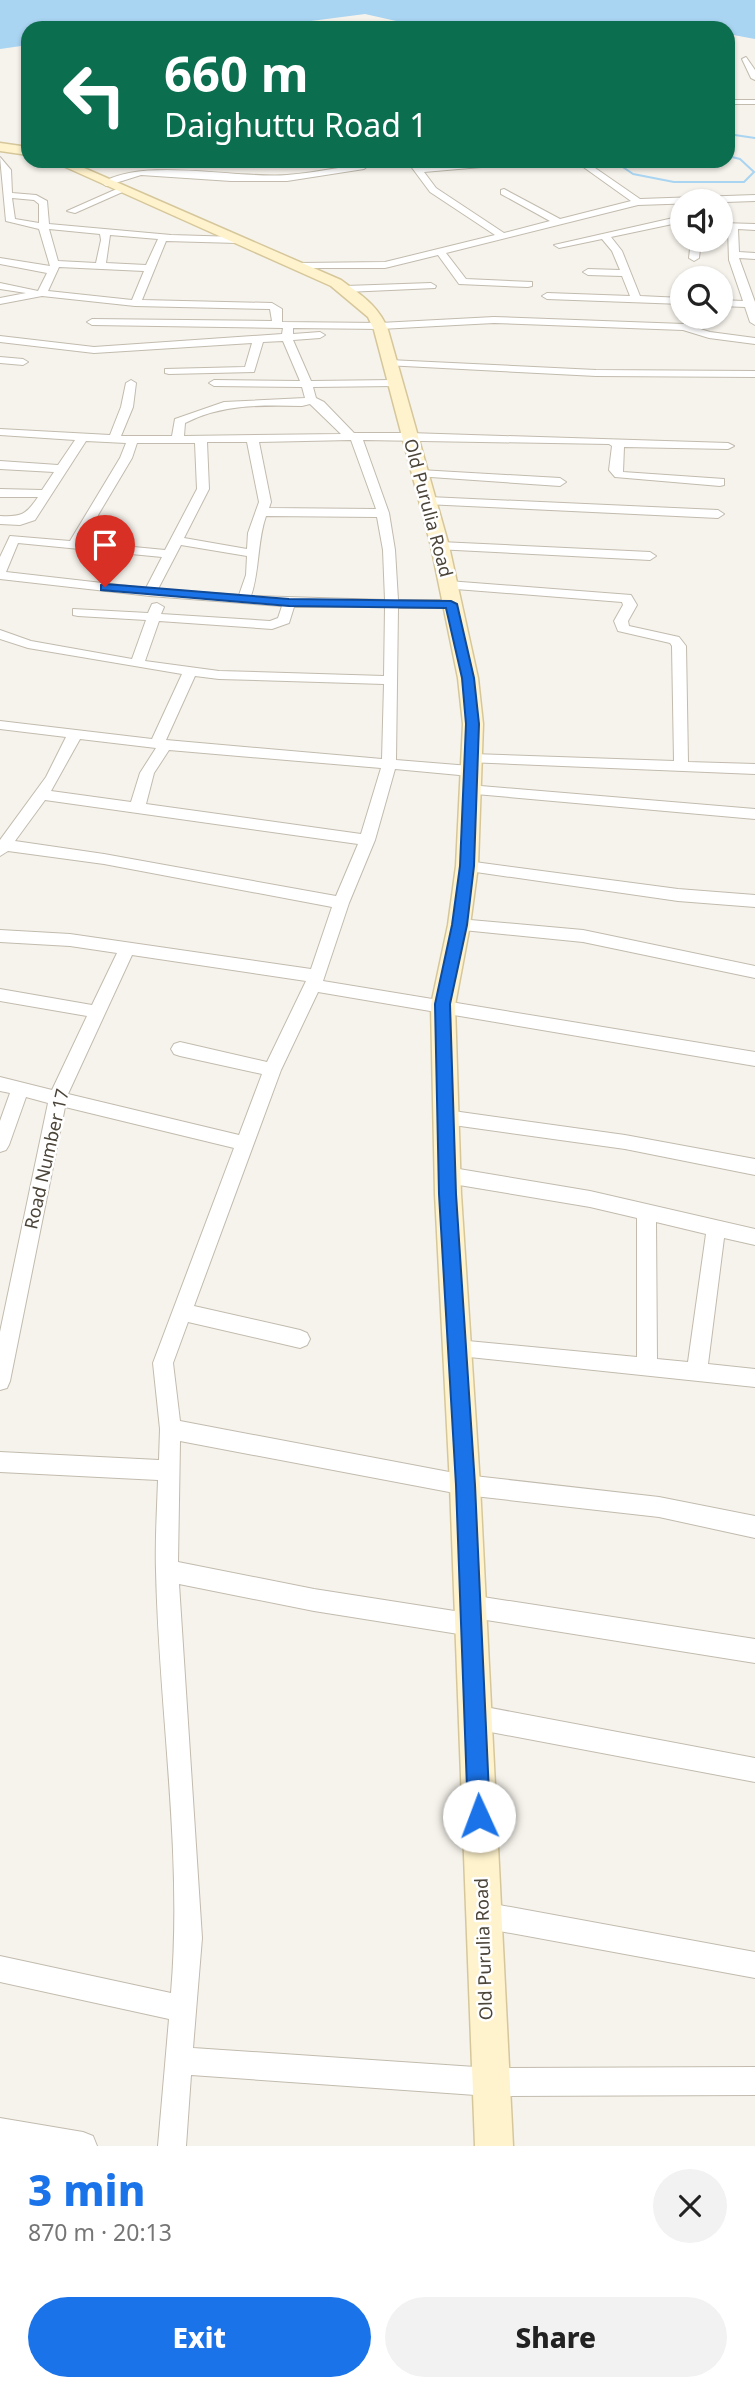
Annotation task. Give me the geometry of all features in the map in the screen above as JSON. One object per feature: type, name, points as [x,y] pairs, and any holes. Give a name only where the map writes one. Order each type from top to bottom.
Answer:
[{"type":"main road","points":[[0,147],[21,150]]},
{"type":"main road","name":"Old Purulia Road","points":[[74,168],[299,266],[346,289],[375,315],[429,501],[468,678],[473,724],[467,866],[459,925],[443,1004],[447,1175],[465,1485],[494,2146]]},
{"type":"street","points":[[746,59],[755,78]]},
{"type":"street","points":[[735,102],[755,102]]},
{"type":"street","points":[[0,160],[7,170],[11,221],[104,232],[237,240]]},
{"type":"street","points":[[283,168],[287,178]]},
{"type":"street","points":[[72,211],[140,172],[231,178],[287,178],[351,168]]},
{"type":"street","points":[[417,170],[436,168]]},
{"type":"street","points":[[589,168],[638,202]]},
{"type":"street","points":[[417,170],[442,197],[500,234]]},
{"type":"street","points":[[504,192],[568,227]]},
{"type":"street","points":[[7,195],[42,200],[43,226],[54,268],[43,292]]},
{"type":"street","points":[[299,266],[378,267],[500,234],[638,202],[755,198]]},
{"type":"street","points":[[559,245],[670,222]]},
{"type":"street","points":[[733,226],[755,227]]},
{"type":"street","points":[[100,266],[106,240],[104,232]]},
{"type":"street","points":[[578,233],[589,240]]},
{"type":"street","points":[[135,303],[142,294],[153,253],[167,237]]},
{"type":"street","points":[[606,237],[617,251],[636,299]]},
{"type":"street","points":[[440,250],[456,276],[463,282],[527,284]]},
{"type":"street","points":[[694,258],[695,252]]},
{"type":"street","points":[[755,257],[733,255],[752,305],[755,322]]},
{"type":"street","points":[[0,261],[54,268],[149,268]]},
{"type":"street","points":[[588,272],[624,273]]},
{"type":"street","points":[[0,286],[135,303],[272,306],[277,309],[311,400]]},
{"type":"street","points":[[346,289],[431,286]]},
{"type":"street","points":[[0,301],[43,292]]},
{"type":"street","points":[[547,296],[670,300]]},
{"type":"street","points":[[733,304],[752,305]]},
{"type":"street","points":[[0,339],[80,350],[258,340],[494,320],[677,326],[709,335],[755,341]]},
{"type":"street","points":[[92,322],[282,323],[381,331]]},
{"type":"street","points":[[169,371],[250,370],[258,340]]},
{"type":"street","points":[[0,360],[23,362]]},
{"type":"street","points":[[214,383],[307,384],[392,373],[755,374]]},
{"type":"street","points":[[114,440],[127,407],[131,383]]},
{"type":"street","points":[[172,2146],[189,1938],[179,1735],[167,1571],[170,1429],[163,1363],[243,1143],[272,1070],[314,980],[367,840],[389,766],[392,604],[383,513],[356,437],[320,404],[311,400],[302,403],[239,402],[209,408],[179,421],[178,439]]},
{"type":"street","points":[[0,432],[114,440],[410,436],[728,446]]},
{"type":"street","points":[[244,599],[251,575],[254,533],[262,512],[264,491],[252,437]]},
{"type":"street","points":[[0,520],[20,521],[31,517],[81,439]]},
{"type":"street","points":[[137,664],[154,618],[155,593],[169,554],[204,489],[201,439]]},
{"type":"street","points":[[74,545],[126,458],[133,440]]},
{"type":"street","points":[[618,443],[615,470],[619,475],[720,482]]},
{"type":"street","points":[[0,465],[62,469]]},
{"type":"street","points":[[420,474],[560,482]]},
{"type":"street","points":[[0,493],[46,494]]},
{"type":"street","points":[[429,501],[718,514]]},
{"type":"street","points":[[262,512],[383,513]]},
{"type":"street","points":[[20,521],[0,573],[155,593],[289,603],[392,604],[449,595],[626,598],[630,605],[621,621],[623,628],[674,640],[679,646],[681,765]]},
{"type":"street","points":[[14,539],[169,554]]},
{"type":"street","points":[[176,540],[228,551],[253,552]]},
{"type":"street","points":[[440,547],[650,555]]},
{"type":"street","points":[[78,612],[272,625],[284,620],[289,603]]},
{"type":"street","points":[[0,634],[29,644],[190,672],[271,679],[389,680]]},
{"type":"street","points":[[137,808],[147,773],[190,672]]},
{"type":"street","points":[[0,725],[161,745],[470,774],[755,814]]},
{"type":"street","points":[[75,734],[42,794],[4,840],[341,903]]},
{"type":"street","points":[[470,774],[681,765],[755,769]]},
{"type":"street","points":[[42,794],[367,840]]},
{"type":"street","points":[[467,866],[678,895],[755,901]]},
{"type":"street","points":[[459,925],[583,936],[755,972]]},
{"type":"street","points":[[0,936],[70,940],[127,949],[755,1059]]},
{"type":"street","name":"Road Number 17","points":[[0,1381],[7,1298],[58,1096],[127,949]]},
{"type":"street","points":[[0,995],[98,1012]]},
{"type":"street","points":[[180,1049],[272,1070]]},
{"type":"street","points":[[0,1084],[243,1143]]},
{"type":"street","points":[[0,1145],[21,1088]]},
{"type":"street","points":[[446,1117],[625,1142],[755,1167]]},
{"type":"street","points":[[447,1175],[544,1191],[755,1237]]},
{"type":"street","points":[[646,1212],[647,1368]]},
{"type":"street","points":[[698,1373],[716,1229]]},
{"type":"street","points":[[182,1312],[300,1339]]},
{"type":"street","points":[[457,1349],[755,1378]]},
{"type":"street","points":[[170,1429],[465,1485],[659,1507],[755,1527]]},
{"type":"street","points":[[0,1462],[169,1471]]},
{"type":"street","points":[[167,1571],[314,1600],[755,1651]]},
{"type":"street","points":[[475,1717],[755,1770]]},
{"type":"street","points":[[483,1915],[755,1965]]},
{"type":"street","points":[[0,1969],[183,2009]]},
{"type":"street","points":[[179,2061],[491,2082],[755,2081]]},
{"type":"street","points":[[0,2132],[83,2146]]},
{"type":"water","points":[[0,0],[755,0],[755,39],[735,35],[735,21],[396,21],[365,14],[311,21],[21,21],[21,46],[0,49]]},
{"type":"waterway","points":[[735,135],[755,138]]},
{"type":"waterway","points":[[624,168],[633,174],[674,182],[744,182],[754,172],[735,158]]},
{"type":"route","points":[[105,587],[289,603],[451,604],[468,678],[473,724],[467,866],[459,925],[443,1004],[448,1194],[465,1485],[479,1816]]}]
